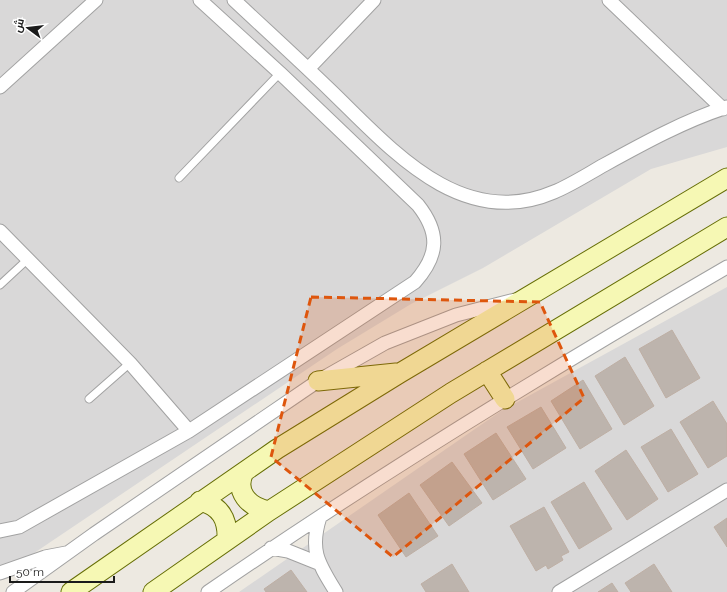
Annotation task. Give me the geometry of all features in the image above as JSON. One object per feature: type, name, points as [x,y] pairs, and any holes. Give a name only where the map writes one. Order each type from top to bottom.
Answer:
[{"type":"main road","points":[[71,592],[277,449],[400,373],[727,178]]},
{"type":"main road","points":[[153,592],[268,511],[487,371],[727,227]]},
{"type":"main road","points":[[487,371],[505,399]]},
{"type":"main road","points":[[318,381],[400,373]]},
{"type":"main road","points":[[244,472],[240,480],[242,492],[254,506],[268,511]]},
{"type":"main road","points":[[200,501],[207,503],[221,514],[227,524],[227,540]]},
{"type":"street","points":[[0,88],[96,0]]},
{"type":"street","points":[[0,531],[19,527],[190,431],[415,282],[425,272],[431,259],[434,245],[433,230],[427,217],[418,205],[280,73],[200,0]]},
{"type":"street","points":[[234,0],[394,152],[425,176],[458,194],[486,202],[519,202],[553,192],[653,138],[705,114],[725,108]]},
{"type":"street","points":[[308,69],[374,0]]},
{"type":"street","points":[[609,0],[725,108]]},
{"type":"street","points":[[0,231],[130,364],[190,431]]},
{"type":"street","points":[[208,592],[271,548],[563,362],[727,267]]},
{"type":"street","points":[[715,274],[727,279]]},
{"type":"street","points":[[13,592],[94,534],[318,381],[392,340],[456,315],[530,296]]},
{"type":"street","points":[[559,592],[727,490]]},
{"type":"street","points":[[320,517],[315,532],[314,548],[318,564],[336,592]]},
{"type":"street","points":[[271,548],[288,551],[318,564]]},
{"type":"street","points":[[0,573],[45,557],[70,552]]},
{"type":"lane","points":[[179,178],[280,73]]},
{"type":"lane","points":[[0,285],[28,259]]},
{"type":"lane","points":[[89,398],[130,364]]},
{"type":"highlighted area","points":[[311,297],[540,302],[584,398],[393,557],[271,457]]},
{"type":"shaded area","points":[[0,0],[727,0],[727,147],[651,169],[483,268],[411,304],[337,349],[0,576]]},
{"type":"shaded area","points":[[727,287],[727,592],[239,592],[501,411]]},
{"type":"building","points":[[672,330],[700,378],[666,398],[639,349]]},
{"type":"building","points":[[625,357],[654,406],[624,425],[595,376]]},
{"type":"building","points":[[583,380],[612,429],[580,449],[551,401]]},
{"type":"building","points":[[713,401],[727,424],[727,456],[708,468],[680,422]]},
{"type":"building","points":[[541,407],[566,448],[533,469],[507,427]]},
{"type":"building","points":[[671,429],[698,474],[668,492],[641,447]]},
{"type":"building","points":[[496,433],[526,479],[493,500],[464,454]]},
{"type":"building","points":[[626,450],[658,499],[627,520],[595,471]]},
{"type":"building","points":[[452,462],[482,503],[449,526],[420,485]]},
{"type":"building","points":[[584,482],[612,529],[579,549],[551,502]]},
{"type":"building","points":[[409,493],[438,536],[406,557],[378,515]]},
{"type":"building","points":[[544,507],[569,552],[561,556],[563,560],[548,569],[546,565],[536,571],[510,526]]},
{"type":"building","points":[[727,518],[727,547],[714,527]]},
{"type":"building","points":[[452,564],[469,592],[426,592],[421,584]]},
{"type":"building","points":[[654,564],[672,592],[631,592],[625,583]]},
{"type":"building","points":[[291,570],[307,592],[266,592],[264,589]]},
{"type":"building","points":[[612,583],[618,592],[598,592]]}]
